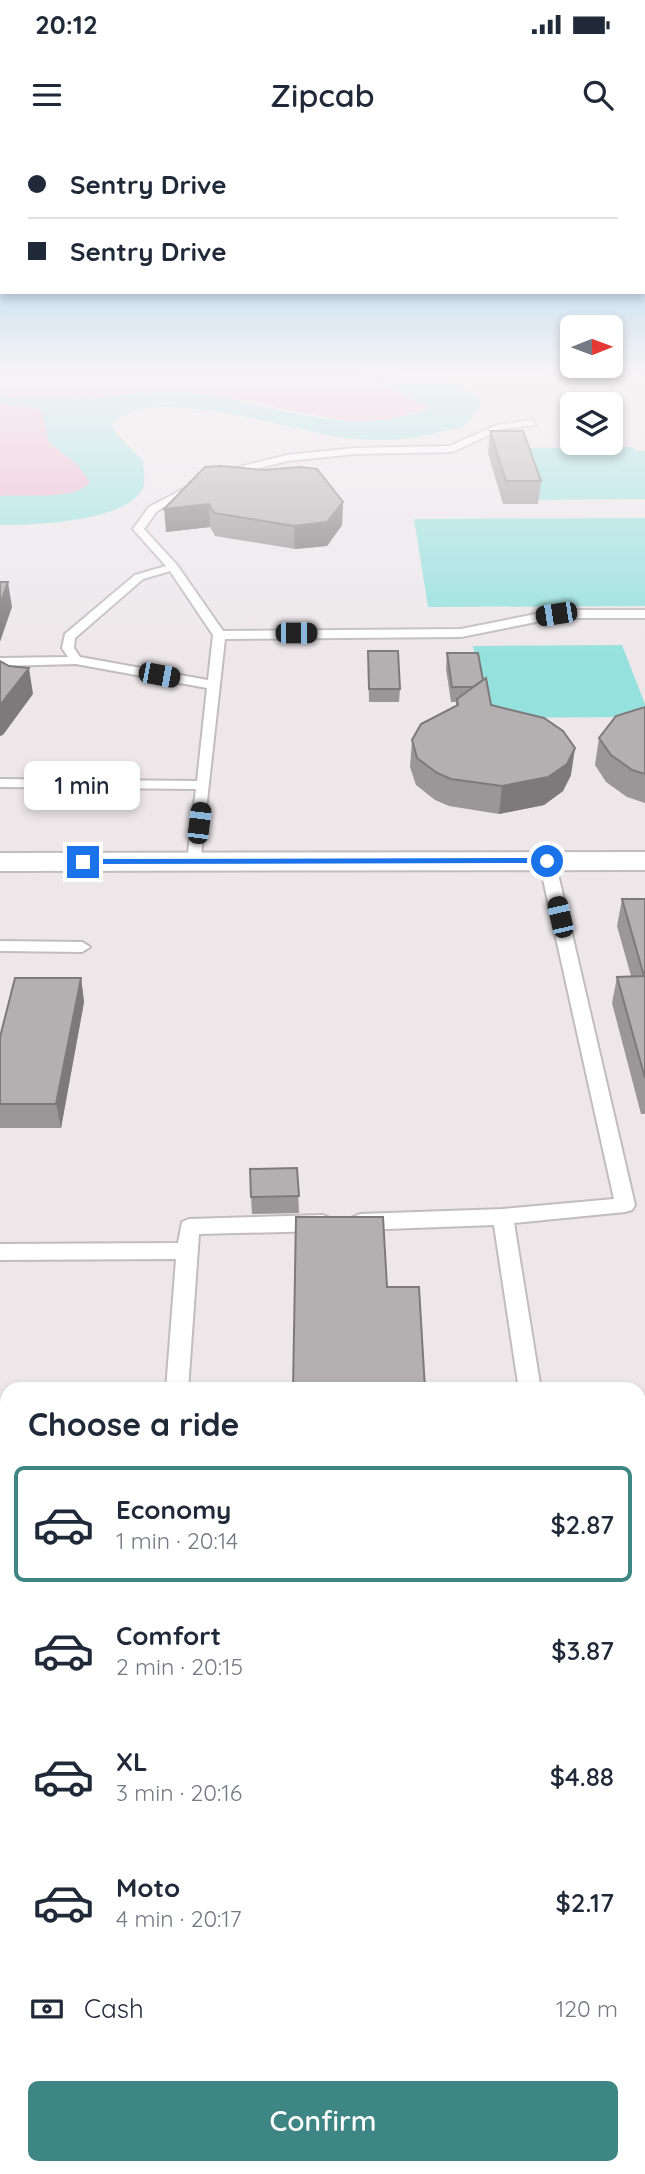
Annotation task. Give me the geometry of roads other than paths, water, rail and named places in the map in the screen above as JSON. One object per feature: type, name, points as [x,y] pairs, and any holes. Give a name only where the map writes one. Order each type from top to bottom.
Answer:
[{"type":"street","points":[[0,862],[645,861]]},
{"type":"lane","points":[[195,861],[219,635],[173,567],[138,530],[153,509],[215,476],[243,469]]},
{"type":"lane","points":[[76,660],[68,648],[69,637],[139,578],[173,567]]},
{"type":"lane","points":[[219,635],[461,633],[556,614],[645,614]]},
{"type":"lane","points":[[0,662],[76,660],[214,685]]},
{"type":"lane","points":[[0,783],[204,785]]},
{"type":"lane","points":[[178,1382],[189,1227],[503,1217],[625,1205],[547,861]]},
{"type":"lane","points":[[0,946],[82,947]]},
{"type":"lane","points":[[503,1217],[529,1382]]},
{"type":"lane","points":[[0,1252],[187,1251]]},
{"type":"water","points":[[81,469],[144,469],[144,486],[140,493],[129,503],[114,510],[74,520],[0,525],[0,496],[62,494],[74,492],[90,482]]},
{"type":"water","points":[[526,469],[645,469],[645,499],[537,500]]},
{"type":"water","points":[[645,518],[645,606],[428,607],[414,519]]},
{"type":"water","points":[[622,645],[645,704],[645,717],[488,718],[473,646]]}]
